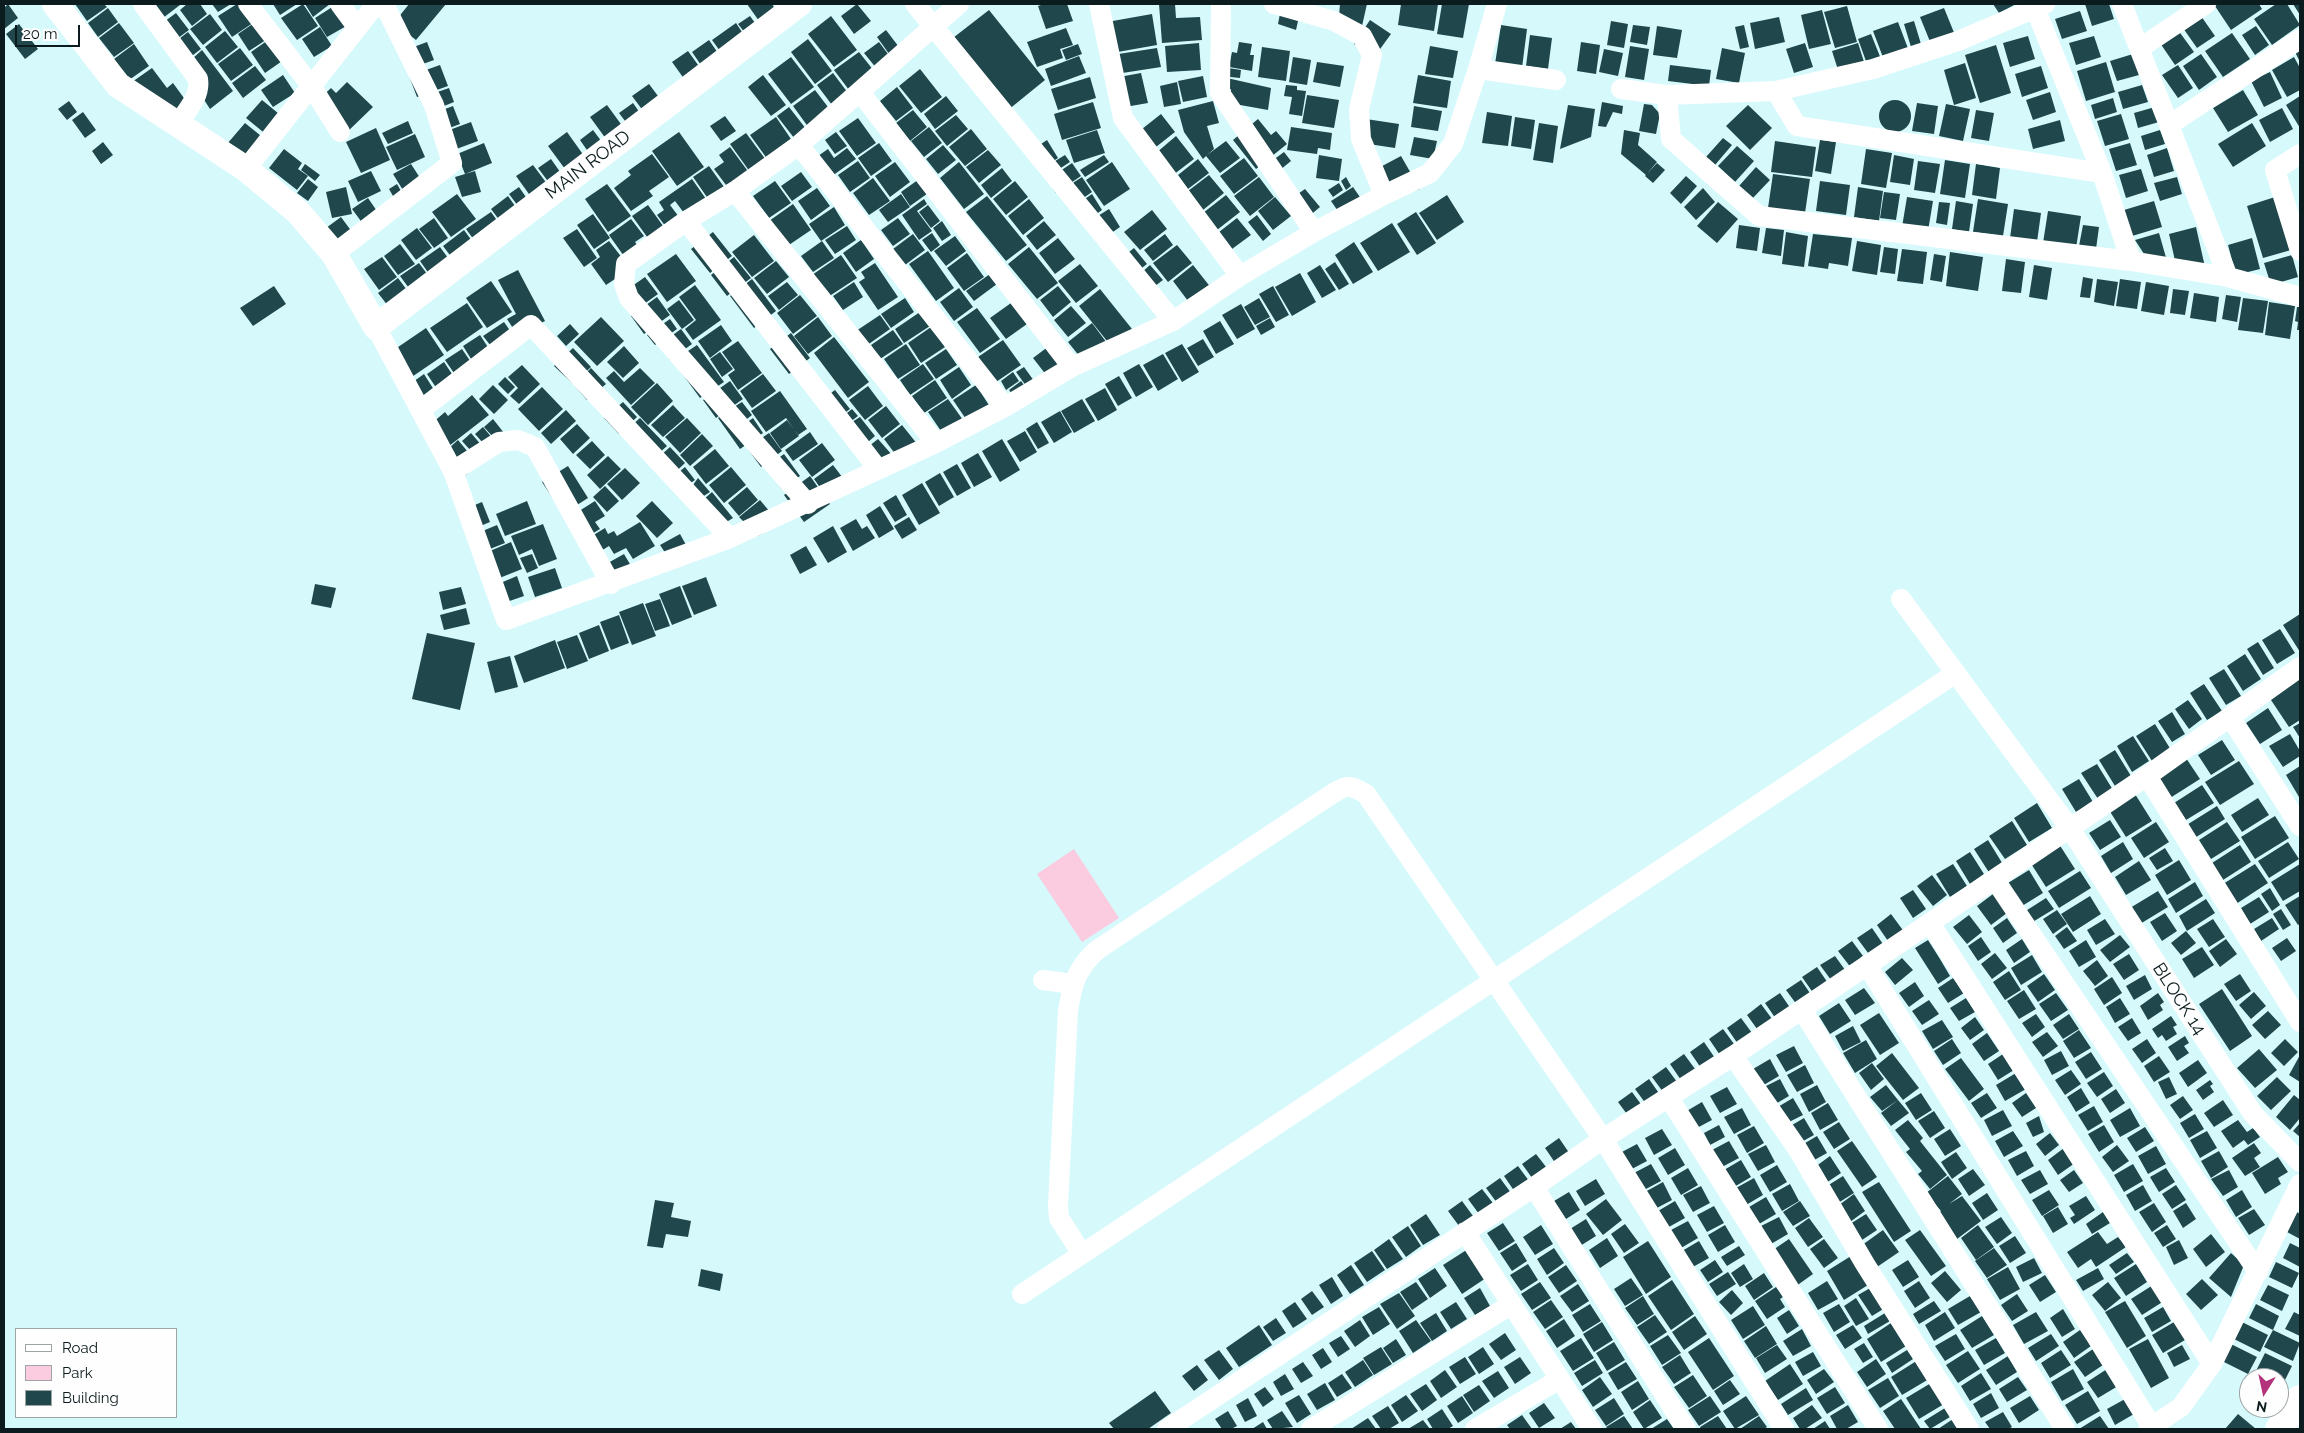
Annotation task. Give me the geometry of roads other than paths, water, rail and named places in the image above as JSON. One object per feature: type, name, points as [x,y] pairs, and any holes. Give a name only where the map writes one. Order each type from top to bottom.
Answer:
[{"type":"main road","points":[[2279,1429],[2300,1399]]},
{"type":"street","points":[[55,4],[118,85],[246,169],[298,212],[334,254],[422,409],[453,471],[506,620],[611,584],[730,538],[808,504],[936,443],[1005,407],[1072,367],[1173,320],[1240,276],[1314,232],[1384,195],[1430,174],[1453,144],[1497,4]]},
{"type":"street","points":[[144,4],[198,79],[199,88],[195,98],[178,124]]},
{"type":"street","points":[[248,4],[312,87],[340,132]]},
{"type":"street","points":[[340,4],[357,27]]},
{"type":"street","points":[[246,169],[376,4]]},
{"type":"street","points":[[334,254],[452,163],[434,105],[384,4]]},
{"type":"street","name":"MAIN ROAD","points":[[376,326],[799,4]]},
{"type":"street","points":[[915,4],[934,24],[1173,320]]},
{"type":"street","points":[[808,504],[630,298],[624,284],[626,264],[686,221],[735,191],[799,145],[934,24],[959,4]]},
{"type":"street","points":[[1099,4],[1123,118],[1240,276]]},
{"type":"street","points":[[1221,4],[1220,93],[1314,232]]},
{"type":"street","points":[[1274,4],[1334,21],[1362,36],[1372,55],[1359,109],[1361,139],[1384,195]]},
{"type":"street","points":[[2122,4],[2228,277]]},
{"type":"street","points":[[2140,48],[2206,4]]},
{"type":"street","points":[[1621,89],[1667,95],[1776,90],[1873,69],[1958,41],[2040,6],[2102,173],[2131,261]]},
{"type":"street","points":[[2169,125],[2300,39]]},
{"type":"street","points":[[1478,69],[1556,80]]},
{"type":"street","points":[[1776,90],[1797,126],[2102,173]]},
{"type":"street","points":[[860,92],[1072,367]]},
{"type":"street","points":[[1667,95],[1671,139],[1759,216],[2131,261],[2228,277],[2300,298]]},
{"type":"street","points":[[799,145],[1005,407]]},
{"type":"street","points":[[2300,154],[2275,170],[2300,251]]},
{"type":"street","points":[[735,191],[936,443]]},
{"type":"street","points":[[686,221],[878,469]]},
{"type":"street","points":[[422,409],[531,325],[730,538]]},
{"type":"street","points":[[453,471],[499,442],[518,440],[535,447],[611,584]]},
{"type":"street","name":"BLOCK 14","points":[[1901,599],[2069,827],[2253,1114],[2300,1162]]},
{"type":"street","points":[[1167,1429],[1193,1422],[1465,1232],[1603,1139],[1733,1056],[1995,880],[2069,827],[2147,776],[2300,667]]},
{"type":"street","points":[[1022,1294],[1956,673]]},
{"type":"street","points":[[2230,717],[2300,826]]},
{"type":"street","points":[[2147,776],[2300,1022]]},
{"type":"street","points":[[1082,1254],[1059,1218],[1058,1205],[1068,1011],[1072,984],[1088,958],[1097,950],[1346,786],[1354,787],[1366,794],[1603,1139],[1784,1429]]},
{"type":"street","points":[[1995,880],[2258,1272]]},
{"type":"street","points":[[1930,923],[2212,1364]]},
{"type":"street","points":[[1867,965],[2150,1428],[2180,1407],[2212,1364],[2300,1184]]},
{"type":"street","points":[[1043,980],[1072,984]]},
{"type":"street","points":[[1802,1010],[2065,1429]]},
{"type":"street","points":[[1733,1056],[1797,1148],[1865,1264],[1969,1429]]},
{"type":"street","points":[[1669,1098],[1878,1429]]},
{"type":"street","points":[[1534,1187],[1686,1429]]},
{"type":"street","points":[[1465,1232],[1592,1429]]},
{"type":"street","points":[[1312,1429],[1512,1304]]},
{"type":"street","points":[[1475,1429],[1560,1378]]}]
